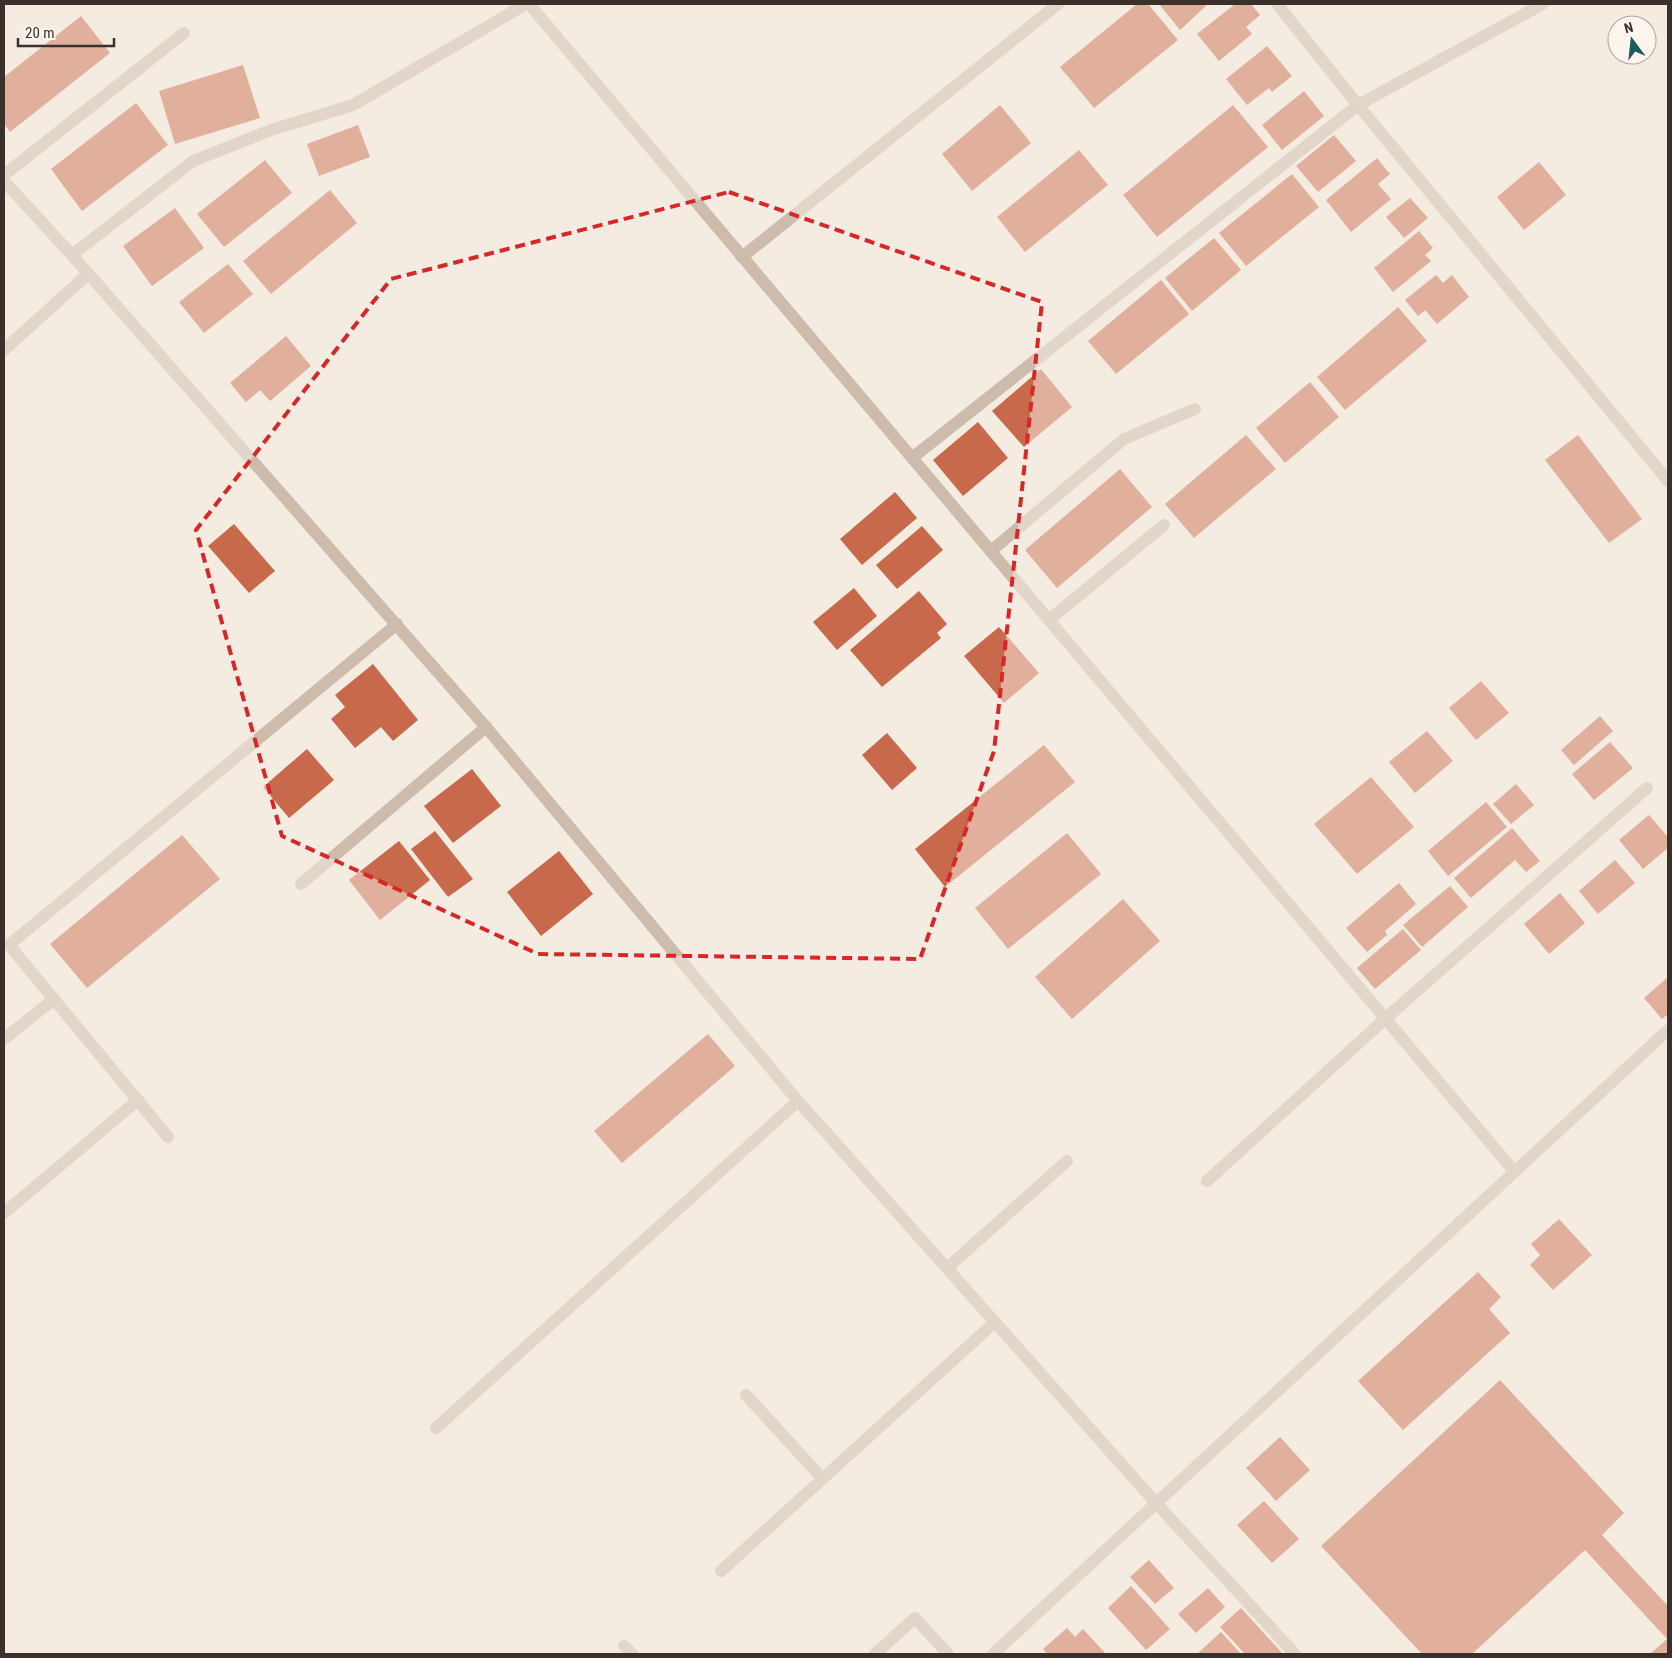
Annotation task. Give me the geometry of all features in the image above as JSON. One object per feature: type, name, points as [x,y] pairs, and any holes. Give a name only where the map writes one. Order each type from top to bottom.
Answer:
[{"type":"street","points":[[72,255],[193,161],[271,130],[353,106],[527,4],[1514,1171]]},
{"type":"street","points":[[742,257],[1058,4]]},
{"type":"street","points":[[1277,4],[1668,481]]},
{"type":"street","points":[[912,458],[1358,105],[1544,4]]},
{"type":"street","points":[[4,175],[184,33]]},
{"type":"street","points":[[4,181],[72,255],[486,727],[798,1101],[1156,1503],[1295,1654]]},
{"type":"street","points":[[4,350],[88,274]]},
{"type":"street","points":[[991,551],[1124,439],[1195,409]]},
{"type":"street","points":[[1049,620],[1164,525]]},
{"type":"street","points":[[168,1137],[9,945],[397,624]]},
{"type":"street","points":[[301,884],[486,727]]},
{"type":"street","points":[[1207,1181],[1385,1019],[1648,788]]},
{"type":"street","points":[[4,1039],[54,999]]},
{"type":"street","points":[[993,1654],[1668,1030]]},
{"type":"street","points":[[4,1213],[138,1100]]},
{"type":"street","points":[[436,1428],[798,1101]]},
{"type":"street","points":[[947,1268],[1067,1161]]},
{"type":"street","points":[[721,1571],[994,1322]]},
{"type":"street","points":[[746,1395],[822,1478]]},
{"type":"street","points":[[875,1654],[915,1618],[948,1654]]},
{"type":"highlighted area","points":[[729,192],[1042,302],[994,751],[920,959],[538,954],[282,836],[196,530],[391,279]]},
{"type":"building","points":[[1137,4],[1148,4],[1178,40],[1094,108],[1060,67]]},
{"type":"building","points":[[1159,4],[1208,4],[1180,30]]},
{"type":"building","points":[[1235,4],[1251,4],[1260,15],[1246,27],[1252,34],[1219,61],[1197,34]]},
{"type":"building","points":[[81,16],[110,53],[10,132],[4,124],[4,77]]},
{"type":"building","points":[[1267,46],[1292,76],[1272,92],[1269,88],[1247,105],[1226,79]]},
{"type":"building","points":[[243,65],[260,118],[175,144],[159,91]]},
{"type":"building","points":[[1304,91],[1324,116],[1282,150],[1262,125]]},
{"type":"building","points":[[136,103],[168,145],[82,211],[51,169]]},
{"type":"building","points":[[1000,105],[1031,143],[972,191],[942,154]]},
{"type":"building","points":[[1233,105],[1268,147],[1157,237],[1123,195]]},
{"type":"building","points":[[358,125],[370,157],[319,176],[307,144]]},
{"type":"building","points":[[1334,135],[1356,161],[1318,192],[1296,166]]},
{"type":"building","points":[[1079,150],[1108,185],[1025,252],[997,217]]},
{"type":"building","points":[[1377,158],[1390,174],[1378,184],[1391,199],[1351,232],[1326,200]]},
{"type":"building","points":[[265,160],[292,193],[224,247],[197,214]]},
{"type":"building","points":[[1539,162],[1566,195],[1524,230],[1497,197]]},
{"type":"building","points":[[1292,174],[1319,207],[1246,266],[1219,233]]},
{"type":"building","points":[[330,190],[357,223],[271,294],[243,261]]},
{"type":"building","points":[[1410,198],[1428,218],[1404,238],[1386,217]]},
{"type":"building","points":[[175,208],[204,248],[152,286],[123,246]]},
{"type":"building","points":[[1419,231],[1433,248],[1425,255],[1431,261],[1393,292],[1374,268]]},
{"type":"building","points":[[1214,238],[1241,270],[1192,311],[1165,278]]},
{"type":"building","points":[[228,264],[253,294],[204,333],[179,302]]},
{"type":"building","points":[[1436,275],[1443,283],[1452,275],[1469,297],[1437,324],[1425,310],[1418,316],[1405,300]]},
{"type":"building","points":[[1161,280],[1189,314],[1116,374],[1088,341]]},
{"type":"building","points":[[1398,307],[1427,341],[1345,410],[1317,377]]},
{"type":"building","points":[[286,336],[311,366],[270,401],[260,390],[246,402],[230,383]]},
{"type":"building","points":[[1041,369],[1072,407],[1024,447],[992,411]]},
{"type":"building","points":[[1310,382],[1339,417],[1285,463],[1256,428]]},
{"type":"building","points":[[978,422],[1008,458],[963,496],[933,460]]},
{"type":"building","points":[[1246,435],[1276,469],[1194,538],[1165,504]]},
{"type":"building","points":[[1578,435],[1642,519],[1609,543],[1545,460]]},
{"type":"building","points":[[1120,469],[1152,507],[1057,588],[1025,550]]},
{"type":"building","points":[[895,492],[917,518],[862,565],[840,539]]},
{"type":"building","points":[[234,524],[275,571],[249,593],[208,546]]},
{"type":"building","points":[[922,526],[943,550],[897,589],[876,565]]},
{"type":"building","points":[[854,588],[877,616],[837,650],[813,622]]},
{"type":"building","points":[[919,591],[947,624],[937,633],[941,638],[882,687],[850,650]]},
{"type":"building","points":[[999,627],[1039,673],[1004,703],[964,656]]},
{"type":"building","points":[[373,664],[418,720],[393,741],[381,727],[355,748],[331,719],[345,707],[335,695]]},
{"type":"building","points":[[1481,681],[1509,713],[1476,740],[1449,708]]},
{"type":"building","points":[[1600,716],[1613,731],[1574,765],[1561,750]]},
{"type":"building","points":[[1427,731],[1453,761],[1415,793],[1389,762]]},
{"type":"building","points":[[887,733],[917,768],[892,790],[862,755]]},
{"type":"building","points":[[1610,742],[1633,768],[1594,800],[1572,774]]},
{"type":"building","points":[[1044,745],[1075,782],[945,887],[915,849]]},
{"type":"building","points":[[307,749],[334,780],[289,818],[263,787]]},
{"type":"building","points":[[472,769],[501,806],[453,843],[424,806]]},
{"type":"building","points":[[1371,777],[1414,827],[1357,874],[1314,824]]},
{"type":"building","points":[[1516,784],[1534,805],[1511,824],[1493,804]]},
{"type":"building","points":[[1486,802],[1507,827],[1448,876],[1428,851]]},
{"type":"building","points":[[1649,815],[1668,837],[1668,848],[1643,869],[1619,840]]},
{"type":"building","points":[[1512,828],[1540,861],[1526,872],[1515,860],[1471,898],[1454,878]]},
{"type":"building","points":[[435,831],[473,879],[448,897],[411,849]]},
{"type":"building","points":[[1067,833],[1101,874],[1008,949],[975,908]]},
{"type":"building","points":[[182,835],[220,879],[87,988],[50,944]]},
{"type":"building","points":[[399,841],[430,880],[380,920],[349,880]]},
{"type":"building","points":[[559,851],[593,894],[541,936],[507,892]]},
{"type":"building","points":[[1615,860],[1635,883],[1598,914],[1579,891]]},
{"type":"building","points":[[1399,883],[1416,904],[1385,931],[1387,935],[1367,952],[1346,928]]},
{"type":"building","points":[[1450,886],[1468,907],[1422,947],[1403,925]]},
{"type":"building","points":[[1560,893],[1585,923],[1549,954],[1524,924]]},
{"type":"building","points":[[1123,899],[1160,941],[1072,1019],[1035,977]]},
{"type":"building","points":[[1403,929],[1421,950],[1375,989],[1357,968]]},
{"type":"building","points":[[1668,977],[1668,1014],[1662,1019],[1644,998]]},
{"type":"building","points":[[708,1034],[735,1066],[622,1163],[594,1131]]},
{"type":"building","points":[[1559,1219],[1592,1255],[1553,1290],[1530,1265],[1540,1255],[1531,1244]]},
{"type":"building","points":[[1478,1272],[1501,1297],[1489,1309],[1510,1333],[1403,1430],[1358,1381]]},
{"type":"building","points":[[1500,1380],[1624,1513],[1602,1535],[1668,1606],[1668,1654],[1650,1654],[1667,1639],[1585,1550],[1472,1654],[1422,1654],[1321,1546]]},
{"type":"building","points":[[1280,1437],[1310,1470],[1276,1501],[1246,1468]]},
{"type":"building","points":[[1264,1501],[1299,1539],[1272,1563],[1237,1525]]},
{"type":"building","points":[[1149,1560],[1174,1588],[1155,1604],[1130,1577]]},
{"type":"building","points":[[1131,1586],[1170,1629],[1146,1650],[1108,1608]]},
{"type":"building","points":[[1208,1588],[1225,1607],[1196,1633],[1178,1614]]},
{"type":"building","points":[[1241,1608],[1281,1654],[1245,1654],[1220,1627]]},
{"type":"building","points":[[1067,1628],[1075,1637],[1083,1629],[1106,1654],[1047,1654],[1043,1649]]},
{"type":"building","points":[[1221,1632],[1241,1654],[1197,1654]]}]
